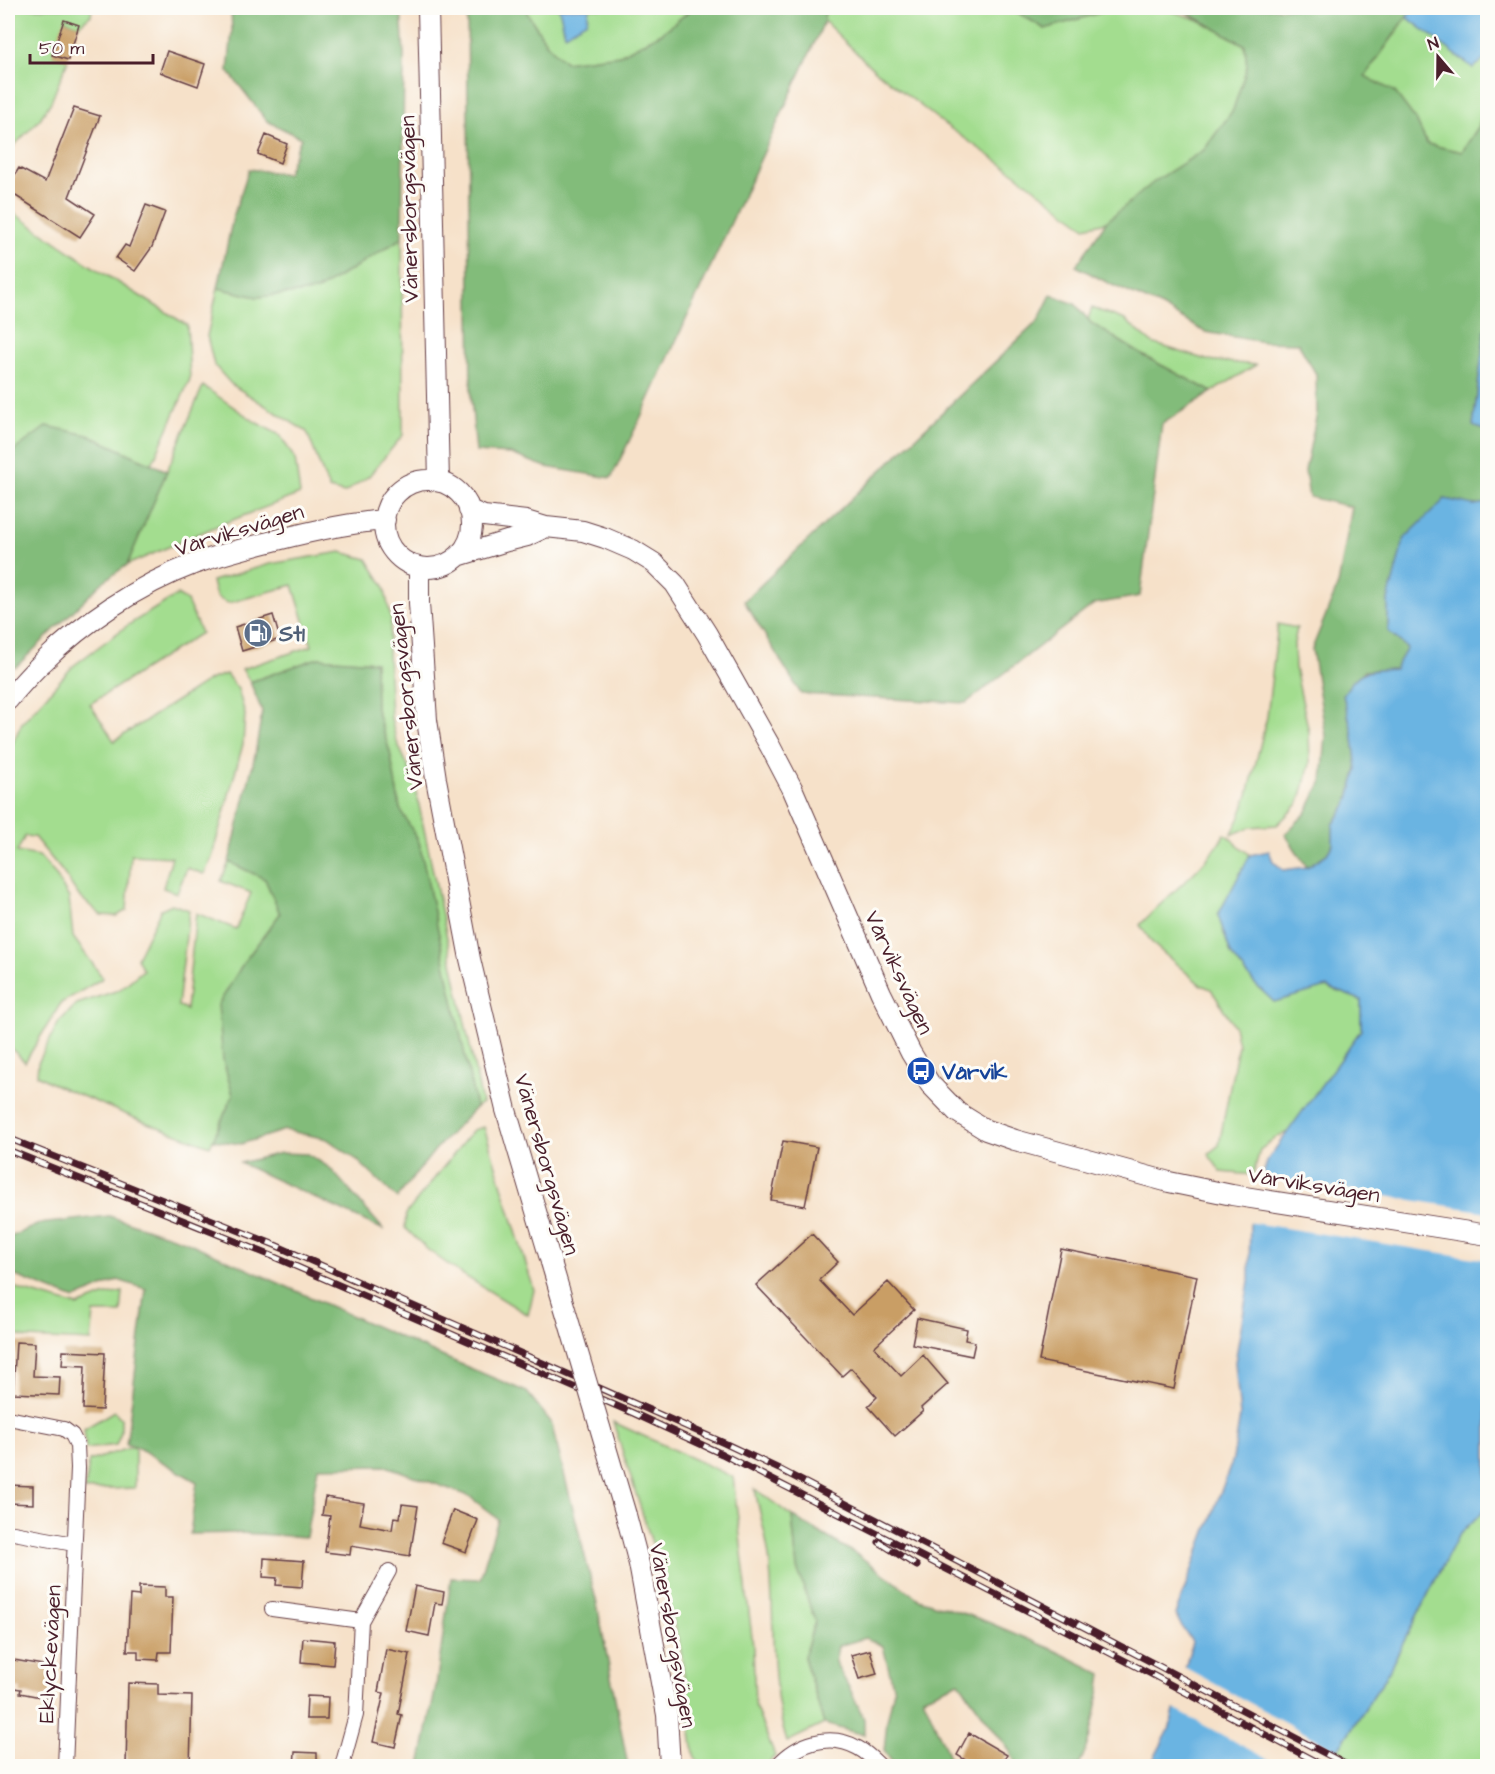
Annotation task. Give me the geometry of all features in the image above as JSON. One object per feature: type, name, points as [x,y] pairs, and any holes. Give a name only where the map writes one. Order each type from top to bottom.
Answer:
[{"type":"main road","name":"Vänersborgsvägen","points":[[428,8],[439,482]]},
{"type":"main road","points":[[422,481],[439,482],[458,493],[469,510],[471,533],[464,549],[458,556],[440,566],[419,567],[405,561],[393,550],[386,536],[385,520],[389,504],[406,486],[422,481]]},
{"type":"main road","name":"Vårviksvägen","points":[[469,510],[484,516],[583,531],[604,538],[633,550],[654,563],[675,584],[691,607],[770,746],[801,808],[881,993],[921,1071],[939,1095],[967,1119],[986,1130],[1015,1140],[1169,1182],[1232,1195],[1488,1235]]},
{"type":"main road","name":"Vårviksvägen","points":[[8,700],[41,663],[69,639],[109,609],[152,583],[192,565],[240,549],[328,528],[385,520]]},
{"type":"main road","name":"Vårviksvägen","points":[[458,556],[527,536],[546,527]]},
{"type":"main road","name":"Vänersborgsvägen","points":[[419,567],[419,603],[427,720],[470,959],[506,1110],[639,1564],[667,1715],[670,1767]]},
{"type":"street","name":"Eklyckevägen","points":[[8,1418],[64,1429],[72,1435],[77,1445],[78,1468],[65,1767]]},
{"type":"street","points":[[8,1532],[74,1544]]},
{"type":"street","points":[[342,1767],[356,1715],[362,1621],[389,1571]]},
{"type":"street","points":[[272,1609],[362,1621]]},
{"type":"street","points":[[777,1767],[787,1756],[802,1746],[827,1740],[860,1748],[880,1767]]},
{"type":"green space","points":[[8,8],[92,8],[91,15],[79,25],[65,20],[53,55],[68,60],[51,102],[40,119],[8,152]]},
{"type":"green space","points":[[231,8],[401,8],[404,55],[402,238],[316,291],[257,297],[218,288],[233,217],[249,169],[287,174],[301,138],[267,121],[228,71],[232,31]]},
{"type":"green space","points":[[467,8],[524,8],[547,44],[565,62],[620,55],[662,33],[693,8],[825,8],[820,31],[611,478],[546,467],[511,454],[476,452],[471,398]]},
{"type":"green space","points":[[524,8],[559,8],[565,33],[586,21],[589,8],[693,8],[662,33],[620,55],[565,62],[547,44]]},
{"type":"green space","points":[[825,8],[1010,8],[1045,29],[1116,8],[1162,8],[1199,20],[1245,45],[1247,67],[1233,111],[1204,150],[1106,222],[1085,227],[1016,174],[944,124],[870,66],[824,21]]},
{"type":"green space","points":[[1010,8],[1116,8],[1045,29]]},
{"type":"green space","points":[[1196,8],[1413,8],[1365,76],[1395,92],[1416,120],[1427,144],[1462,152],[1479,126],[1487,96],[1488,330],[1485,330],[1473,425],[1487,431],[1487,503],[1474,505],[1444,499],[1388,600],[1388,631],[1407,648],[1395,669],[1364,671],[1343,695],[1352,731],[1357,769],[1348,802],[1333,825],[1333,844],[1327,854],[1307,867],[1285,834],[1306,813],[1322,781],[1326,736],[1312,649],[1338,585],[1352,507],[1309,497],[1305,471],[1317,413],[1316,374],[1298,343],[1264,342],[1205,332],[1162,307],[1076,266],[1106,222],[1155,181],[1204,150],[1233,110],[1247,67],[1245,45],[1184,11]]},
{"type":"green space","points":[[1407,17],[1473,67],[1487,58],[1487,96],[1479,126],[1462,152],[1427,144],[1416,120],[1365,76]]},
{"type":"green space","points":[[8,209],[90,265],[187,325],[190,379],[152,464],[88,435],[8,455]]},
{"type":"green space","points":[[402,238],[403,435],[369,476],[344,493],[329,489],[307,432],[231,384],[214,365],[207,336],[218,288],[257,297],[316,291]]},
{"type":"green space","points":[[1051,295],[1075,304],[1091,323],[1144,356],[1212,392],[1162,424],[1140,596],[1094,604],[966,703],[801,694],[744,601],[1038,321]]},
{"type":"green space","points":[[1092,308],[1125,320],[1152,343],[1207,360],[1256,365],[1212,392],[1144,356],[1091,323],[1088,319]]},
{"type":"green space","points":[[203,386],[257,423],[280,435],[295,459],[300,494],[217,526],[127,565]]},
{"type":"green space","points":[[47,426],[88,435],[167,471],[127,565],[104,581],[16,667],[8,665],[8,455]]},
{"type":"green space","points":[[341,552],[367,559],[384,586],[391,619],[388,651],[391,718],[396,740],[413,777],[482,1103],[476,1107],[419,842],[400,809],[390,752],[376,709],[375,662],[318,658],[250,682],[242,669],[312,646],[293,585],[229,603],[218,598],[214,590],[212,581],[270,564]]},
{"type":"green space","points":[[177,595],[187,601],[201,633],[90,704],[114,741],[209,680],[226,674],[238,689],[245,714],[243,744],[211,860],[204,874],[187,868],[177,893],[163,888],[172,857],[131,855],[127,910],[117,916],[101,915],[79,896],[34,837],[25,836],[17,852],[39,856],[55,874],[69,898],[73,937],[103,978],[61,1003],[25,1062],[8,1042],[8,753],[22,723],[73,666],[128,625]]},
{"type":"green space","points":[[1278,624],[1297,628],[1294,643],[1295,668],[1309,732],[1310,764],[1299,803],[1277,825],[1250,827],[1231,835],[1248,795],[1267,717]]},
{"type":"green space","points":[[318,658],[375,662],[376,709],[390,752],[400,809],[419,842],[476,1107],[435,1150],[397,1198],[357,1160],[327,1139],[285,1130],[241,1144],[213,1140],[233,1095],[223,1060],[218,1005],[244,962],[280,914],[265,879],[229,862],[255,755],[262,711],[250,682]]},
{"type":"green space","points":[[1225,834],[1250,855],[1218,915],[1231,954],[1255,984],[1274,1002],[1326,987],[1361,1000],[1361,1030],[1288,1132],[1278,1136],[1260,1150],[1253,1175],[1221,1172],[1208,1154],[1219,1145],[1238,1045],[1234,1026],[1211,989],[1201,985],[1153,944],[1140,925],[1207,859]]},
{"type":"green space","points":[[229,862],[265,879],[280,914],[244,962],[223,1060],[233,1095],[210,1146],[142,1121],[37,1075],[38,1063],[59,1022],[77,1004],[119,990],[143,970],[137,958],[161,909],[172,904],[189,910],[178,1006],[186,1010],[196,913],[236,929],[251,893],[221,881]]},
{"type":"green space","points":[[484,1127],[534,1290],[528,1315],[460,1273],[428,1250],[405,1228],[406,1214],[473,1130]]},
{"type":"green space","points":[[281,1153],[308,1154],[330,1168],[384,1230],[240,1163]]},
{"type":"green space","points":[[109,1216],[185,1241],[527,1392],[551,1422],[597,1604],[628,1766],[420,1766],[436,1686],[451,1578],[480,1579],[498,1519],[469,1496],[386,1466],[318,1467],[306,1537],[240,1533],[190,1534],[197,1482],[135,1446],[126,1445],[146,1289],[118,1280],[75,1299],[8,1273],[8,1238],[39,1224]]},
{"type":"green space","points":[[8,1285],[78,1306],[103,1296],[123,1292],[121,1313],[94,1313],[91,1341],[27,1338],[8,1333]]},
{"type":"green space","points":[[114,1411],[121,1418],[121,1432],[116,1445],[86,1449],[84,1429]]},
{"type":"green space","points":[[613,1422],[733,1477],[753,1646],[755,1706],[775,1756],[765,1766],[700,1766],[694,1755],[681,1652],[657,1559]]},
{"type":"green space","points":[[135,1446],[135,1488],[85,1490],[89,1461]]},
{"type":"green space","points":[[755,1489],[792,1516],[797,1568],[815,1621],[804,1657],[824,1724],[787,1742],[777,1696],[769,1557]]},
{"type":"green space","points":[[1487,1507],[1487,1766],[1327,1766],[1385,1678],[1458,1536]]},
{"type":"green space","points":[[792,1516],[859,1556],[919,1599],[983,1620],[1056,1651],[1102,1674],[1094,1721],[1079,1766],[1017,1766],[1009,1750],[959,1682],[923,1697],[953,1766],[895,1766],[884,1751],[887,1721],[894,1690],[883,1646],[865,1638],[838,1646],[835,1662],[864,1719],[864,1735],[824,1724],[804,1657],[815,1621],[797,1568]]},
{"type":"water","points":[[559,8],[589,8],[587,21],[565,34]]},
{"type":"water","points":[[1413,8],[1487,8],[1487,58],[1473,68],[1407,17]]},
{"type":"water","points":[[1485,330],[1488,330],[1487,431],[1473,426]]},
{"type":"water","points":[[1445,499],[1474,505],[1487,503],[1487,1507],[1458,1536],[1385,1678],[1327,1766],[1150,1766],[1169,1730],[1192,1642],[1175,1615],[1233,1459],[1240,1416],[1235,1362],[1249,1281],[1250,1214],[1268,1159],[1361,1030],[1361,1000],[1327,987],[1274,1002],[1255,984],[1231,954],[1218,915],[1250,855],[1269,851],[1273,861],[1283,870],[1307,867],[1327,854],[1333,844],[1333,825],[1348,802],[1357,769],[1352,731],[1343,695],[1359,675],[1370,671],[1395,669],[1407,648],[1388,631],[1388,600],[1404,539]]},
{"type":"pier","points":[[1260,1176],[1487,1212],[1487,1260],[1247,1222]]},
{"type":"pier","points":[[1182,1666],[1340,1752],[1330,1766],[1280,1766],[1172,1708]]},
{"type":"building","points":[[64,20],[79,25],[68,60],[52,55]]},
{"type":"building","points":[[167,51],[205,64],[198,86],[160,72]]},
{"type":"building","points":[[74,108],[100,116],[69,197],[95,214],[80,237],[8,191],[8,186],[19,168],[45,182]]},
{"type":"building","points":[[266,135],[287,144],[280,163],[258,154]]},
{"type":"building","points":[[146,205],[165,212],[152,247],[135,271],[116,258],[125,245],[129,247]]},
{"type":"building","name":"St1","points":[[273,615],[280,639],[242,651],[235,627]]},
{"type":"building","points":[[783,1141],[817,1147],[805,1206],[771,1200]]},
{"type":"building","points":[[812,1234],[838,1262],[819,1280],[852,1315],[888,1282],[914,1310],[874,1347],[901,1376],[923,1355],[948,1384],[895,1436],[868,1406],[877,1397],[851,1368],[842,1376],[756,1285]]},
{"type":"building","points":[[1061,1249],[1197,1276],[1174,1389],[1039,1361]]},
{"type":"building","points":[[917,1318],[967,1329],[965,1340],[975,1342],[972,1356],[912,1344]]},
{"type":"building","points":[[16,1342],[35,1343],[33,1376],[60,1377],[59,1395],[13,1393]]},
{"type":"building","points":[[63,1351],[105,1353],[102,1410],[83,1409],[85,1366],[62,1365]]},
{"type":"building","points":[[8,1485],[33,1486],[33,1504],[8,1503]]},
{"type":"building","points":[[325,1497],[364,1503],[360,1524],[392,1530],[394,1517],[400,1518],[402,1504],[418,1506],[410,1556],[351,1546],[350,1555],[325,1552],[330,1516],[322,1515]]},
{"type":"building","points":[[453,1510],[478,1520],[466,1552],[441,1543]]},
{"type":"building","points":[[264,1558],[304,1561],[302,1587],[276,1585],[277,1578],[263,1577]]},
{"type":"building","points":[[139,1586],[165,1587],[165,1597],[173,1597],[171,1652],[159,1652],[158,1660],[138,1659],[138,1651],[127,1651],[130,1595],[139,1596]]},
{"type":"building","points":[[415,1586],[444,1592],[442,1604],[435,1603],[429,1636],[406,1631]]},
{"type":"building","points":[[303,1638],[335,1641],[333,1665],[301,1662]]},
{"type":"building","points":[[386,1649],[410,1654],[398,1714],[402,1715],[395,1747],[373,1742],[384,1693],[378,1692]]},
{"type":"building","points":[[870,1650],[877,1674],[859,1679],[851,1655]]},
{"type":"building","points":[[8,1659],[55,1667],[50,1695],[46,1695],[46,1698],[20,1693],[21,1689],[8,1687]]},
{"type":"building","points":[[128,1683],[158,1684],[158,1695],[192,1696],[190,1767],[126,1767]]},
{"type":"building","points":[[307,1696],[328,1697],[327,1719],[306,1719]]},
{"type":"building","points":[[969,1733],[1007,1755],[1000,1767],[977,1767],[957,1755]]},
{"type":"building","points":[[295,1752],[317,1753],[317,1767],[294,1767]]},
{"type":"railway","points":[[8,1138],[275,1245],[724,1443],[779,1469],[1349,1766]]},
{"type":"railway","points":[[8,1150],[272,1256],[722,1454],[1149,1673],[1324,1766]]},
{"type":"railway","points":[[879,1542],[917,1566]]},
{"type":"place","name":"St1","points":[[258,633]]},
{"type":"place","name":"Vårvik","points":[[921,1071]]}]
